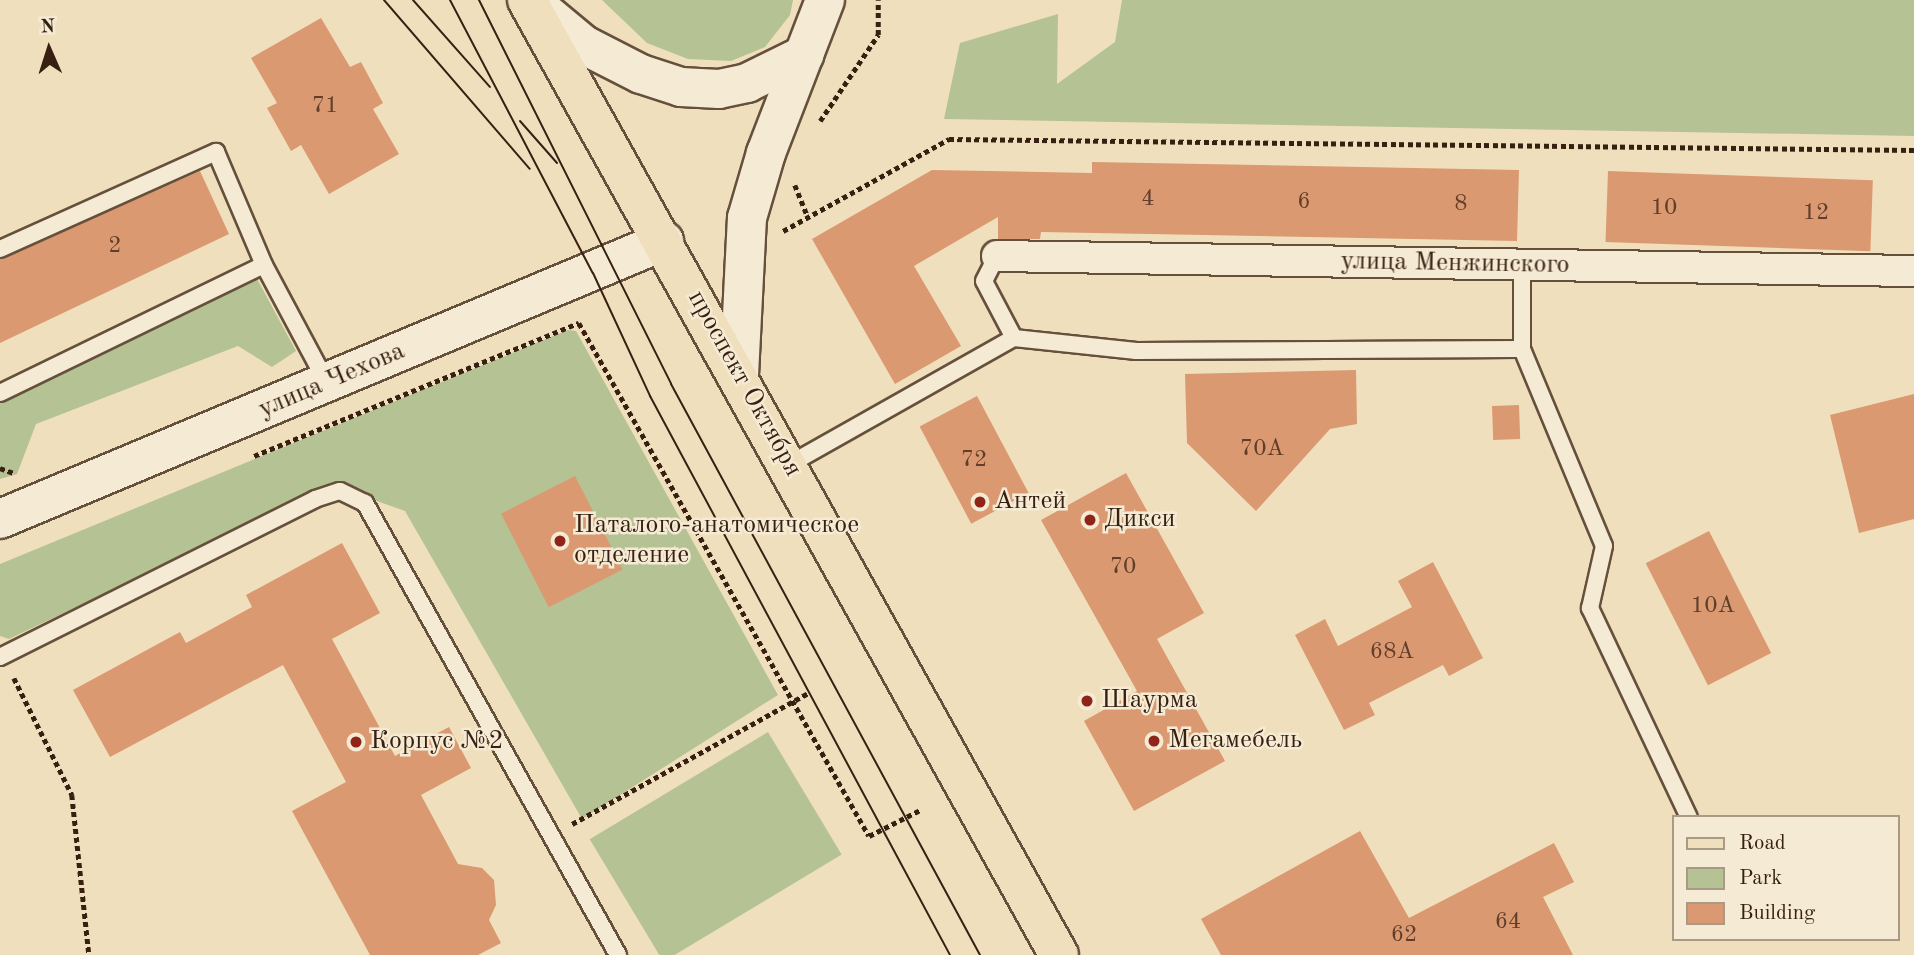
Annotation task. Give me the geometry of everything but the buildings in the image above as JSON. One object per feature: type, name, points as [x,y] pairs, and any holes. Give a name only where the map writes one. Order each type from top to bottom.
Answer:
[{"type":"main road","name":"проспект Октября","points":[[529,0],[790,464],[1059,955]]},
{"type":"street","points":[[529,0],[584,45],[641,74],[681,87],[719,89],[747,83],[804,55]]},
{"type":"street","points":[[739,375],[747,218],[766,153],[825,0]]},
{"type":"street","name":"улица Чехова","points":[[0,520],[664,242]]},
{"type":"street","name":"улица Менжинского","points":[[997,256],[1914,271]]},
{"type":"lane","points":[[0,249],[216,152],[264,265],[327,383]]},
{"type":"lane","points":[[997,256],[984,281],[1014,338]]},
{"type":"lane","points":[[0,393],[264,265]]},
{"type":"lane","points":[[1522,265],[1522,349],[1604,546],[1590,608],[1688,815]]},
{"type":"lane","points":[[790,464],[1014,338],[1136,351],[1522,349]]},
{"type":"lane","points":[[1,656],[314,499],[340,491],[365,503],[553,834],[618,955]]},
{"type":"path","points":[[818,124],[878,35],[878,0]]},
{"type":"path","points":[[776,234],[949,139],[1914,150]]},
{"type":"path","points":[[793,180],[808,217]]},
{"type":"path","points":[[246,459],[579,323],[790,702],[869,836],[922,809]]},
{"type":"path","points":[[1,656],[72,795],[89,955]]},
{"type":"path","points":[[553,834],[807,694]]},
{"type":"green space","points":[[602,0],[793,0],[790,15],[765,47],[731,61],[688,59],[647,43]]},
{"type":"green space","points":[[1122,0],[1914,0],[1914,136],[944,119],[960,43],[1058,14],[1057,84],[1115,42]]},
{"type":"green space","points":[[248,262],[296,351],[272,367],[238,346],[36,424],[17,474],[0,479],[0,385]]},
{"type":"green space","points":[[568,330],[576,331],[778,695],[582,819],[405,511],[332,485],[9,639],[0,636],[0,564]]},
{"type":"green space","points":[[768,732],[842,855],[675,955],[659,955],[590,839]]},
{"type":"tram line","points":[[384,0],[530,169]]},
{"type":"tram line","points":[[413,0],[490,87]]},
{"type":"tram line","points":[[450,0],[593,273],[650,396],[950,955]]},
{"type":"tram line","points":[[479,0],[671,384],[980,955]]},
{"type":"tram line","points":[[520,121],[557,163]]},
{"type":"place","name":"Антей","points":[[980,502]]},
{"type":"place","name":"Дикси","points":[[1090,520]]},
{"type":"place","name":"Паталого-анатомическое отделение","points":[[560,541]]},
{"type":"place","name":"Шаурма","points":[[1087,701]]},
{"type":"place","name":"Мегамебель","points":[[1154,741]]},
{"type":"place","name":"Корпус №2","points":[[356,742]]}]
